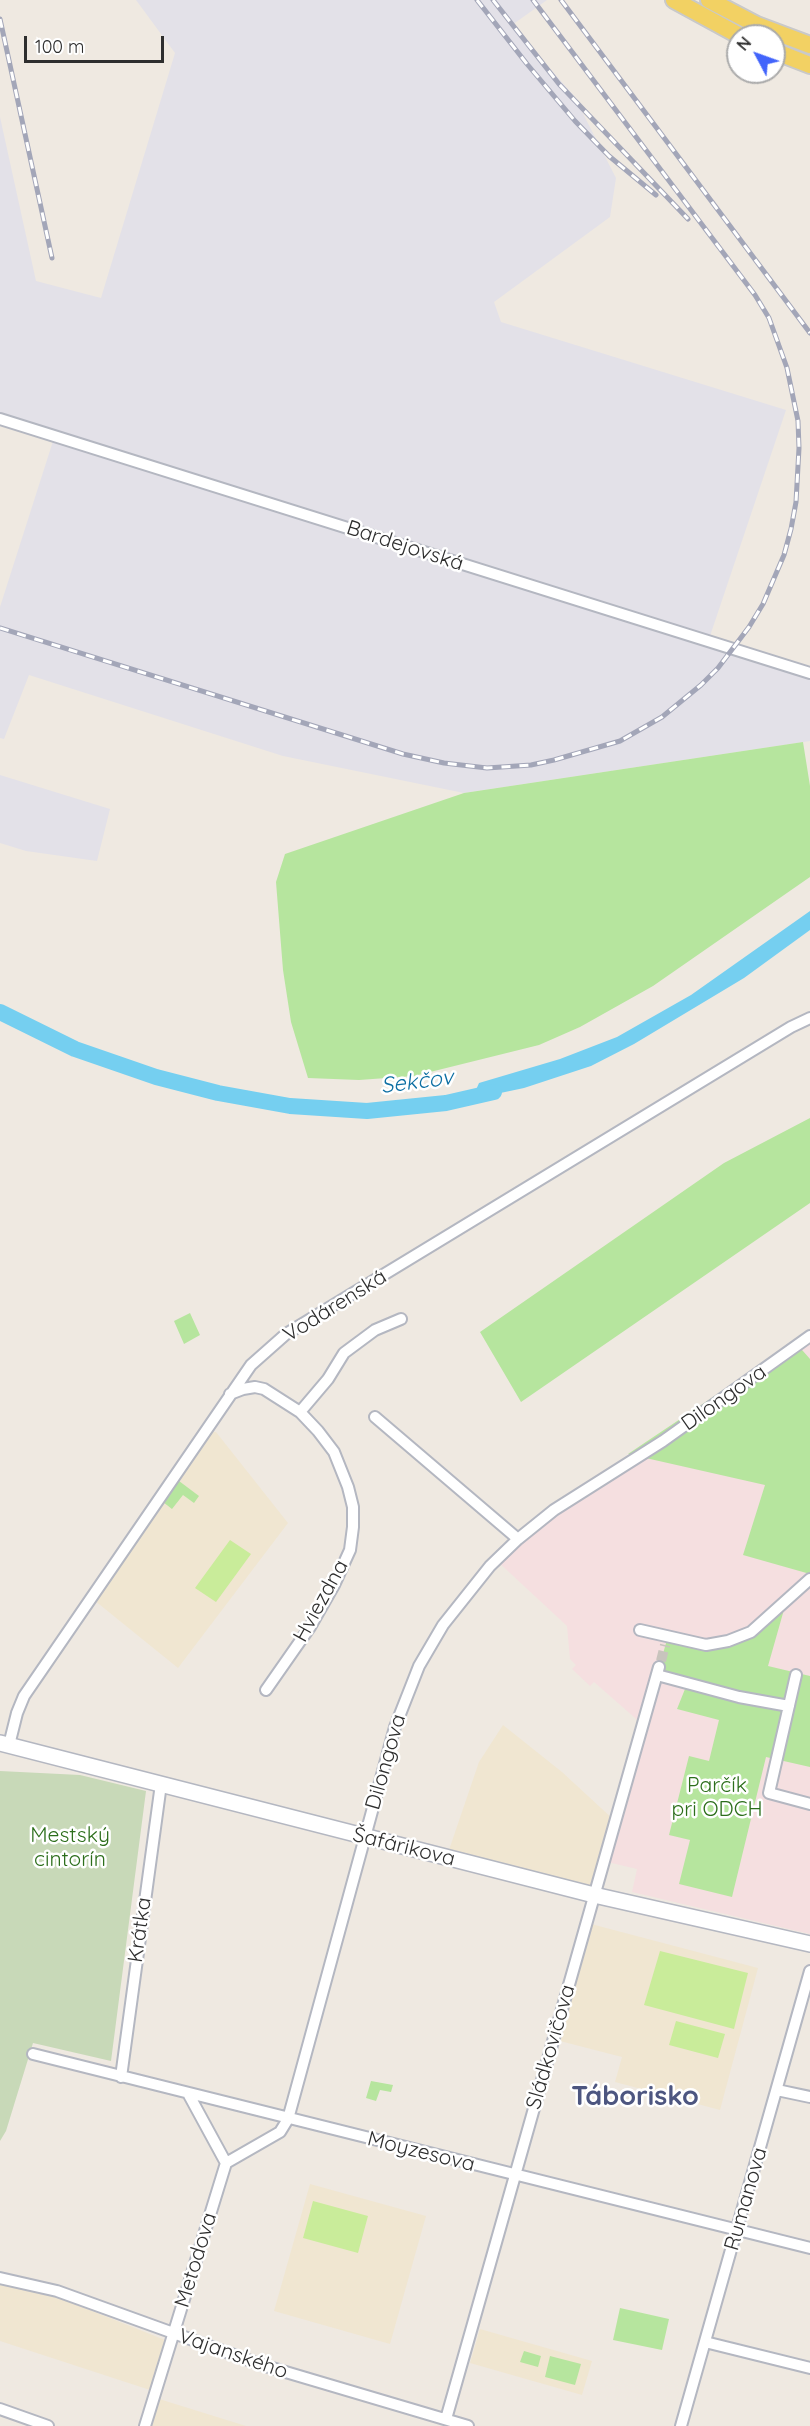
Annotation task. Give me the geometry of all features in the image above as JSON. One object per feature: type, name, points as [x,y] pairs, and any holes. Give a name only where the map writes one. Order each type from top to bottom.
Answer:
[{"type":"main road","points":[[674,0],[726,28]]},
{"type":"main road","points":[[710,0],[757,25],[810,45]]},
{"type":"main road","points":[[786,56],[810,65]]},
{"type":"street","name":"Bardejovská","points":[[0,419],[810,673]]},
{"type":"street","name":"Vodárenská","points":[[5,1744],[24,1695],[251,1365],[286,1334],[791,1026],[810,1018]]},
{"type":"street","points":[[300,1412],[328,1379],[344,1353],[375,1330],[400,1319]]},
{"type":"street","name":"Dilongova","points":[[288,2119],[395,1727],[419,1666],[436,1636],[456,1607],[490,1566],[518,1539],[554,1510],[663,1441],[810,1336]]},
{"type":"street","name":"Hviezdna","points":[[230,1394],[243,1389],[264,1389],[300,1412],[334,1452],[343,1472],[353,1507],[350,1550],[334,1585],[310,1627],[266,1690]]},
{"type":"street","points":[[375,1417],[518,1539]]},
{"type":"street","points":[[640,1630],[666,1641],[706,1645],[728,1641],[750,1632],[807,1584]]},
{"type":"street","name":"Sládkovičova","points":[[446,2419],[658,1671],[739,1697],[789,1706]]},
{"type":"street","points":[[796,1675],[769,1793],[810,1804]]},
{"type":"street","name":"Šafárikova","points":[[5,1744],[594,1894],[810,1944]]},
{"type":"street","name":"Krátka","points":[[121,2077],[161,1784]]},
{"type":"street","name":"Rumanova","points":[[681,2426],[810,1971]]},
{"type":"street","name":"Moyzesova","points":[[33,2054],[189,2095],[810,2248]]},
{"type":"street","points":[[777,2090],[810,2097]]},
{"type":"street","points":[[189,2095],[226,2163],[280,2132],[288,2119]]},
{"type":"street","name":"Metodova","points":[[145,2426],[226,2163]]},
{"type":"street","name":"Vajanského","points":[[0,2278],[57,2292],[262,2365],[468,2426]]},
{"type":"street","points":[[705,2342],[810,2368]]},
{"type":"street","points":[[0,2409],[48,2426]]},
{"type":"shaded area","points":[[136,0],[547,0],[512,25],[574,96],[616,178],[610,217],[494,302],[501,322],[786,410],[710,636],[810,669],[810,741],[464,793],[283,756],[29,675],[4,739],[0,738],[0,607],[54,438],[0,421],[0,117],[36,281],[101,298],[175,53]]},
{"type":"shaded area","points":[[0,775],[110,809],[97,861],[26,851],[0,843]]},
{"type":"shaded area","points":[[810,1336],[810,1934],[632,1892],[637,1869],[603,1861],[643,1725],[594,1682],[590,1686],[572,1669],[576,1665],[570,1659],[567,1626],[496,1560],[518,1539]]},
{"type":"shaded area","points":[[199,1431],[216,1432],[288,1523],[178,1668],[89,1596]]},
{"type":"shaded area","points":[[503,1725],[562,1772],[614,1820],[594,1887],[449,1850],[479,1762]]},
{"type":"shaded area","points":[[591,1924],[758,1968],[720,2110],[615,2082],[622,2057],[560,2041]]},
{"type":"shaded area","points":[[310,2184],[426,2216],[390,2344],[274,2311]]},
{"type":"shaded area","points":[[0,2284],[57,2297],[165,2340],[150,2390],[0,2341]]},
{"type":"shaded area","points":[[480,2329],[592,2361],[582,2395],[470,2363]]},
{"type":"shaded area","points":[[156,2398],[246,2426],[148,2426]]},
{"type":"green space","points":[[803,742],[810,786],[810,877],[653,986],[580,1027],[539,1045],[414,1076],[359,1080],[308,1078],[291,1022],[283,970],[276,882],[285,854],[464,793]]},
{"type":"green space","points":[[810,1118],[810,1203],[521,1402],[480,1332],[724,1163]]},
{"type":"green space","points":[[190,1313],[200,1335],[184,1344],[174,1321]]},
{"type":"green space","points":[[795,1342],[810,1359],[810,1574],[743,1555],[765,1485],[628,1454]]},
{"type":"green space","points":[[179,1481],[199,1496],[194,1503],[183,1495],[172,1509],[163,1502]]},
{"type":"green space","points":[[230,1540],[251,1554],[216,1602],[195,1588]]},
{"type":"green space","name":"Parčík pri ODCH","points":[[787,1599],[768,1666],[810,1676],[810,1767],[766,1757],[732,1897],[679,1884],[690,1840],[669,1835],[689,1756],[709,1761],[719,1720],[677,1709],[687,1684],[657,1675],[668,1636],[707,1646],[739,1637]]},
{"type":"green space","name":"Mestský cintorín","points":[[0,1771],[80,1775],[146,1791],[111,2061],[33,2043],[6,2131],[0,2141]]},
{"type":"green space","points":[[660,1951],[748,1973],[734,2029],[644,2005]]},
{"type":"green space","points":[[676,2021],[725,2034],[718,2058],[669,2045]]},
{"type":"green space","points":[[371,2081],[393,2085],[391,2092],[380,2090],[376,2101],[366,2098]]},
{"type":"green space","points":[[313,2201],[368,2216],[358,2253],[303,2238]]},
{"type":"green space","points":[[620,2308],[669,2319],[662,2350],[613,2340]]},
{"type":"green space","points":[[524,2351],[541,2356],[538,2367],[520,2362]]},
{"type":"green space","points":[[550,2356],[581,2364],[575,2385],[545,2377]]},
{"type":"water","points":[[810,911],[810,930],[744,978],[634,1044],[591,1066],[524,1088],[472,1099],[479,1083],[560,1059],[617,1037],[691,995]]},
{"type":"waterway","name":"Sekčov","points":[[0,1012],[75,1049],[156,1077],[218,1093],[290,1106],[367,1111],[446,1103],[494,1092]]},
{"type":"tunnel","points":[[661,1661],[665,1645]]},
{"type":"railway","points":[[477,0],[575,121],[609,156],[656,195]]},
{"type":"railway","points":[[493,0],[559,84],[688,219]]},
{"type":"railway","points":[[0,628],[403,754],[444,763],[487,768],[531,765],[620,741],[662,717],[718,668],[763,604],[784,555],[791,529],[796,502],[799,448],[798,421],[787,368],[769,318],[755,295],[533,0]]},
{"type":"railway","points":[[561,0],[810,333]]},
{"type":"railway","points":[[0,19],[52,258]]},
{"type":"district","name":"Táborisko","points":[[635,2097]]}]
